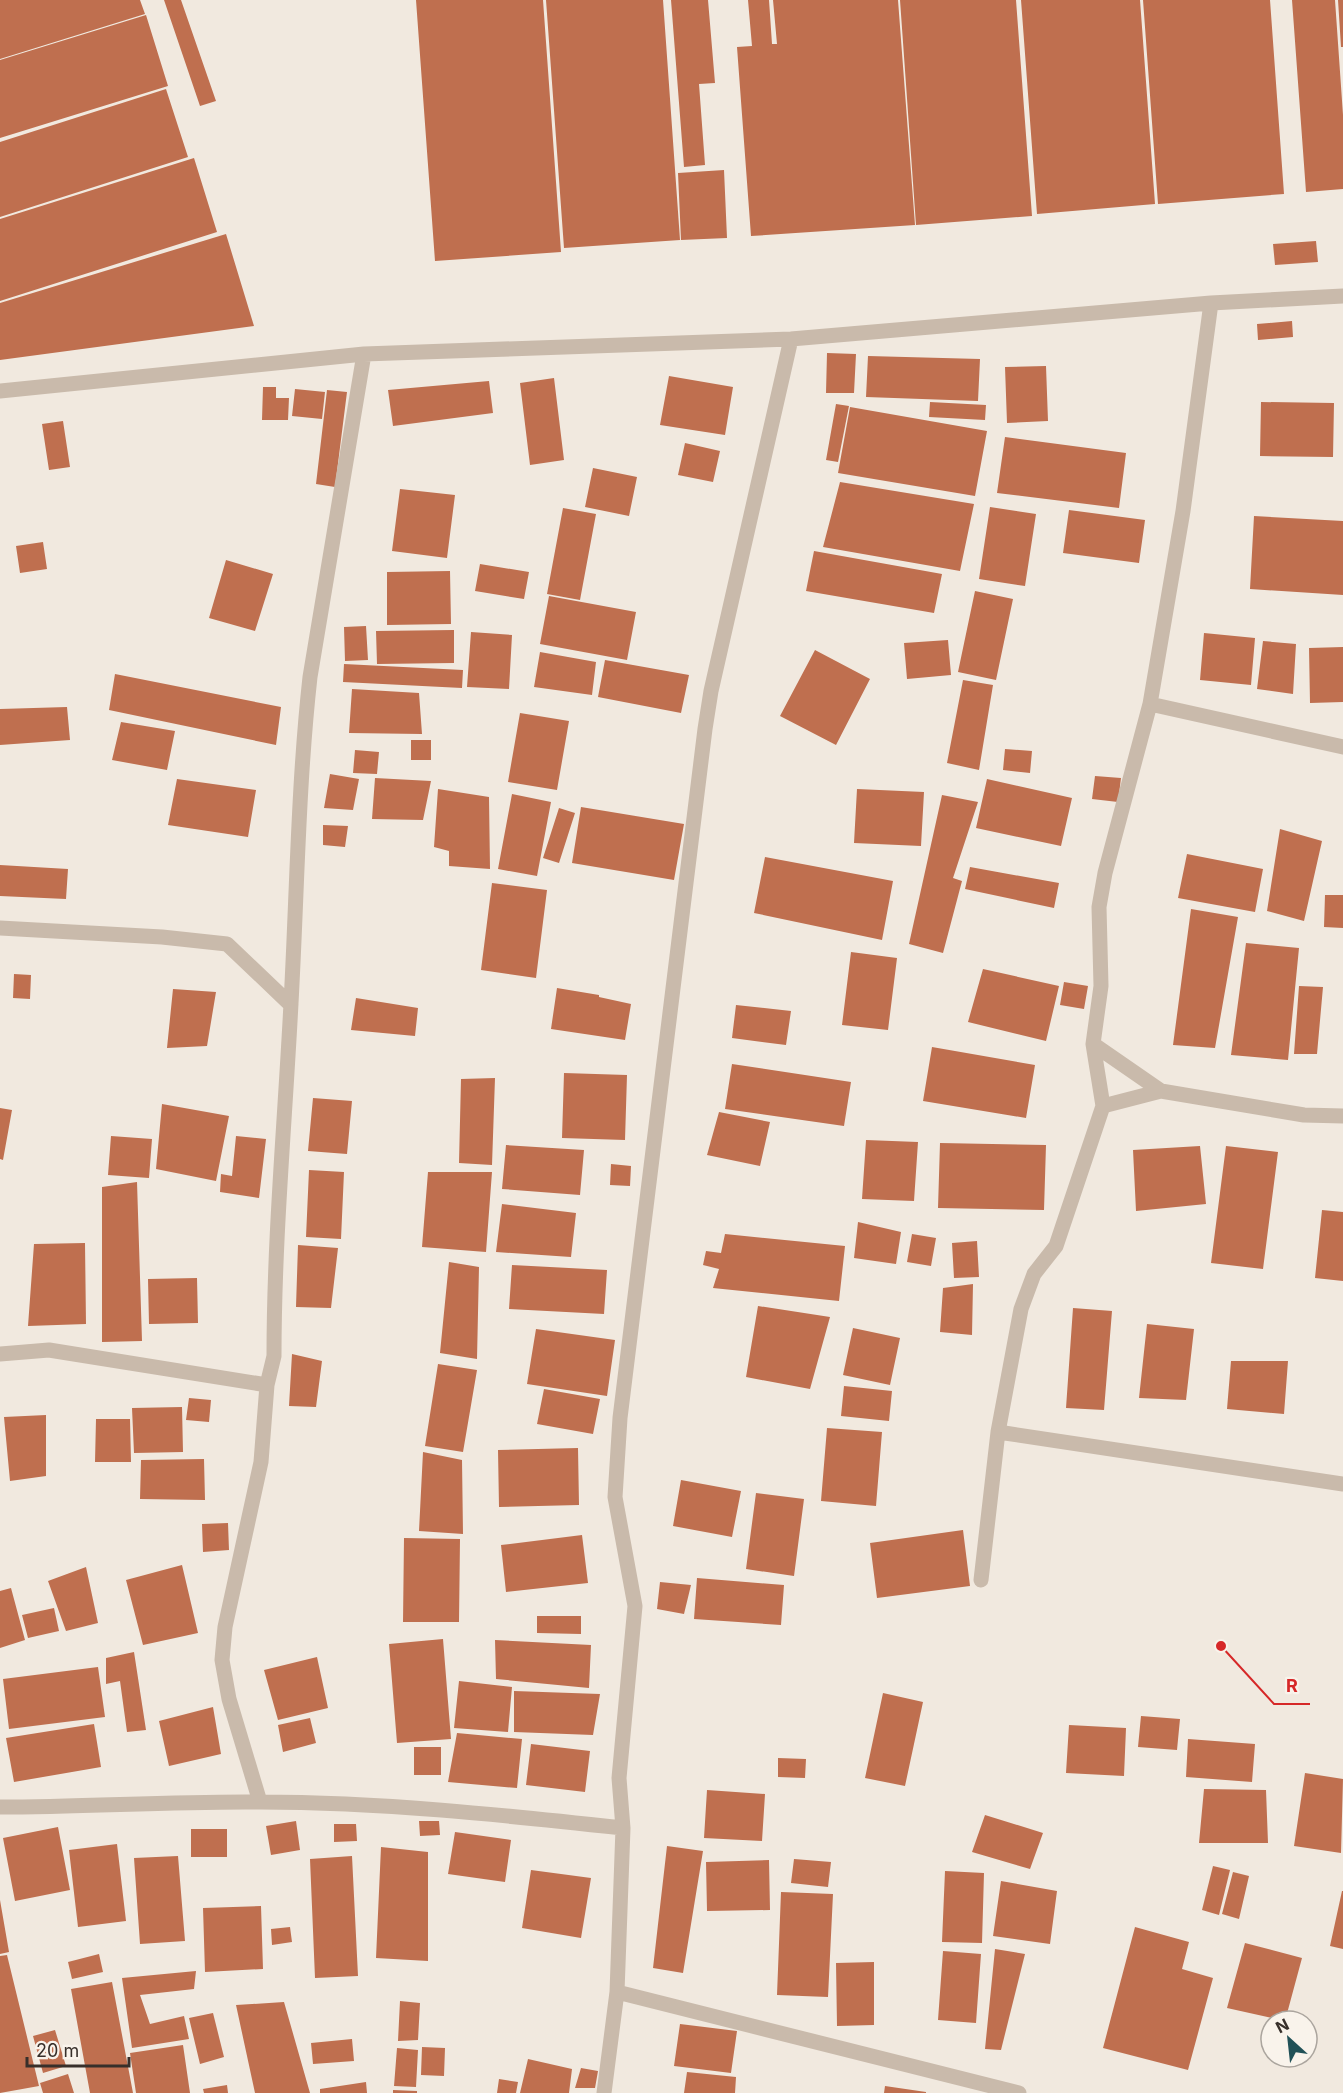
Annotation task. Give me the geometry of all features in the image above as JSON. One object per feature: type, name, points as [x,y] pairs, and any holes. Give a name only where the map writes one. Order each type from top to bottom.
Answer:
[{"type":"street","points":[[0,391],[364,354],[792,339],[1210,303],[1343,296]]},
{"type":"street","points":[[981,1580],[998,1432],[1021,1310],[1034,1274],[1056,1246],[1103,1106],[1093,1044],[1101,986],[1098,907],[1150,704],[1183,511],[1210,303]]},
{"type":"street","points":[[604,2093],[617,1992],[623,1828],[619,1778],[635,1606],[615,1497],[620,1418],[711,691],[792,339]]},
{"type":"street","points":[[260,1802],[229,1699],[222,1660],[225,1627],[261,1462],[267,1385],[274,1356],[280,1160],[291,1005],[304,729],[364,354]]},
{"type":"street","points":[[1150,704],[1343,747]]},
{"type":"street","points":[[0,928],[162,937],[228,944],[291,1005]]},
{"type":"street","points":[[1093,1044],[1161,1091]]},
{"type":"street","points":[[1103,1106],[1161,1091],[1304,1115],[1343,1116]]},
{"type":"street","points":[[0,1354],[49,1350],[267,1385]]},
{"type":"street","points":[[998,1432],[1343,1484]]},
{"type":"street","points":[[0,1807],[98,1807],[260,1802],[472,1812],[623,1828]]},
{"type":"street","points":[[617,1992],[1019,2093]]},
{"type":"building","points":[[0,0],[140,0],[145,14],[0,59]]},
{"type":"building","points":[[164,0],[181,0],[216,101],[200,106]]},
{"type":"building","points":[[416,0],[543,0],[561,252],[435,261]]},
{"type":"building","points":[[546,0],[663,0],[680,240],[564,248]]},
{"type":"building","points":[[671,0],[708,0],[715,83],[699,84],[705,165],[684,167]]},
{"type":"building","points":[[748,0],[769,0],[772,44],[777,44],[773,0],[898,0],[915,225],[751,236],[737,47],[752,46]]},
{"type":"building","points":[[900,0],[1016,0],[1032,216],[916,225]]},
{"type":"building","points":[[1021,0],[1140,0],[1155,204],[1037,214]]},
{"type":"building","points":[[1143,0],[1270,0],[1284,194],[1158,204]]},
{"type":"building","points":[[1292,0],[1335,0],[1343,115],[1343,189],[1306,192]]},
{"type":"building","points":[[1338,0],[1343,0],[1343,47],[1341,47]]},
{"type":"building","points":[[146,15],[168,86],[0,138],[0,60]]},
{"type":"building","points":[[166,89],[188,157],[0,217],[0,142]]},
{"type":"building","points":[[194,158],[217,232],[0,301],[0,219]]},
{"type":"building","points":[[724,170],[727,238],[681,240],[678,173]]},
{"type":"building","points":[[226,234],[254,326],[0,360],[0,303]]},
{"type":"building","points":[[1316,241],[1318,262],[1275,265],[1273,244]]},
{"type":"building","points":[[1292,321],[1293,337],[1258,340],[1257,324]]},
{"type":"building","points":[[827,353],[856,354],[854,393],[826,393]]},
{"type":"building","points":[[868,356],[980,359],[978,401],[866,397]]},
{"type":"building","points":[[1046,366],[1048,421],[1007,423],[1005,367]]},
{"type":"building","points":[[669,376],[733,387],[725,435],[660,425]]},
{"type":"building","points":[[554,378],[564,460],[530,465],[520,383]]},
{"type":"building","points":[[489,381],[493,413],[393,426],[388,390]]},
{"type":"building","points":[[263,387],[276,387],[276,398],[289,398],[288,420],[262,420]]},
{"type":"building","points":[[295,389],[325,392],[322,419],[292,416]]},
{"type":"building","points":[[327,390],[347,392],[335,487],[316,484]]},
{"type":"building","points":[[930,402],[986,405],[985,420],[929,417]]},
{"type":"building","points":[[1261,402],[1334,403],[1333,457],[1260,456]]},
{"type":"building","points":[[836,404],[849,406],[838,462],[826,460]]},
{"type":"building","points":[[850,407],[987,431],[975,496],[838,473]]},
{"type":"building","points":[[63,421],[70,467],[49,470],[42,424]]},
{"type":"building","points":[[1005,437],[1126,453],[1119,508],[997,493]]},
{"type":"building","points":[[685,443],[720,451],[713,482],[678,475]]},
{"type":"building","points":[[593,468],[637,477],[629,516],[585,507]]},
{"type":"building","points":[[840,482],[974,504],[960,571],[823,547]]},
{"type":"building","points":[[400,489],[455,495],[447,558],[392,551]]},
{"type":"building","points":[[990,507],[1036,514],[1025,586],[979,579]]},
{"type":"building","points":[[563,508],[596,514],[580,600],[547,594]]},
{"type":"building","points":[[1069,510],[1145,520],[1139,563],[1063,553]]},
{"type":"building","points":[[1254,516],[1343,521],[1343,595],[1250,589]]},
{"type":"building","points":[[43,542],[47,569],[20,573],[16,546]]},
{"type":"building","points":[[814,551],[942,574],[934,613],[806,591]]},
{"type":"building","points":[[226,560],[273,574],[255,631],[209,618]]},
{"type":"building","points":[[480,564],[529,572],[524,599],[475,591]]},
{"type":"building","points":[[450,571],[451,624],[387,625],[387,572]]},
{"type":"building","points":[[975,591],[1013,599],[996,680],[958,672]]},
{"type":"building","points":[[549,596],[636,612],[627,660],[540,644]]},
{"type":"building","points":[[366,626],[368,660],[345,661],[344,627]]},
{"type":"building","points":[[454,630],[454,663],[377,664],[376,631]]},
{"type":"building","points":[[471,632],[512,635],[509,689],[467,687]]},
{"type":"building","points":[[1204,633],[1255,638],[1251,685],[1200,680]]},
{"type":"building","points":[[948,640],[951,675],[907,679],[904,643]]},
{"type":"building","points":[[1263,641],[1296,644],[1293,694],[1257,689]]},
{"type":"building","points":[[1343,647],[1343,702],[1310,703],[1309,648]]},
{"type":"building","points":[[815,650],[870,679],[836,745],[780,716]]},
{"type":"building","points":[[540,652],[596,662],[592,695],[534,687]]},
{"type":"building","points":[[605,660],[689,675],[681,713],[598,697]]},
{"type":"building","points":[[344,664],[463,670],[462,688],[343,682]]},
{"type":"building","points":[[115,674],[281,707],[276,745],[109,710]]},
{"type":"building","points":[[963,680],[993,685],[979,770],[947,763]]},
{"type":"building","points":[[352,689],[419,693],[422,734],[349,733]]},
{"type":"building","points":[[67,707],[70,740],[0,745],[0,709]]},
{"type":"building","points":[[520,713],[569,721],[557,790],[508,782]]},
{"type":"building","points":[[121,722],[175,731],[167,770],[112,760]]},
{"type":"building","points":[[411,740],[431,740],[431,760],[411,760]]},
{"type":"building","points":[[1005,749],[1032,751],[1030,773],[1003,770]]},
{"type":"building","points":[[355,750],[379,752],[377,774],[353,773]]},
{"type":"building","points":[[330,774],[359,779],[353,810],[324,808]]},
{"type":"building","points":[[1095,776],[1121,778],[1118,802],[1092,799]]},
{"type":"building","points":[[375,778],[431,781],[423,820],[372,819]]},
{"type":"building","points":[[177,779],[256,790],[248,837],[168,825]]},
{"type":"building","points":[[987,779],[1072,798],[1061,846],[976,828]]},
{"type":"building","points":[[438,789],[489,797],[490,869],[449,866],[449,851],[434,847]]},
{"type":"building","points":[[857,789],[924,792],[921,846],[854,843]]},
{"type":"building","points":[[512,794],[551,802],[537,876],[498,869]]},
{"type":"building","points":[[942,795],[978,802],[953,878],[962,881],[943,953],[909,944]]},
{"type":"building","points":[[581,807],[684,824],[674,880],[572,863]]},
{"type":"building","points":[[559,808],[575,813],[559,863],[543,858]]},
{"type":"building","points":[[323,825],[348,826],[345,847],[323,845]]},
{"type":"building","points":[[1280,829],[1322,841],[1304,921],[1267,911]]},
{"type":"building","points":[[1187,854],[1263,869],[1255,912],[1178,898]]},
{"type":"building","points":[[765,857],[893,881],[882,940],[754,913]]},
{"type":"building","points":[[0,865],[68,869],[66,899],[0,896]]},
{"type":"building","points":[[970,867],[1059,883],[1054,908],[965,889]]},
{"type":"building","points":[[492,883],[547,890],[536,978],[481,970]]},
{"type":"building","points":[[1325,895],[1343,895],[1343,928],[1324,927]]},
{"type":"building","points":[[1191,909],[1238,917],[1215,1048],[1173,1045]]},
{"type":"building","points":[[1246,943],[1299,948],[1288,1060],[1231,1055]]},
{"type":"building","points":[[851,952],[897,958],[888,1030],[842,1025]]},
{"type":"building","points":[[983,969],[1059,986],[1046,1041],[968,1022]]},
{"type":"building","points":[[14,974],[31,975],[30,999],[13,998]]},
{"type":"building","points":[[1064,982],[1088,986],[1084,1009],[1060,1005]]},
{"type":"building","points":[[1299,986],[1323,987],[1317,1054],[1294,1054]]},
{"type":"building","points":[[557,988],[599,995],[599,997],[631,1004],[625,1040],[551,1029]]},
{"type":"building","points":[[173,989],[216,992],[207,1046],[167,1048]]},
{"type":"building","points":[[356,998],[418,1008],[415,1036],[351,1030]]},
{"type":"building","points":[[736,1005],[791,1011],[786,1045],[732,1038]]},
{"type":"building","points":[[932,1047],[1035,1065],[1026,1118],[923,1101]]},
{"type":"building","points":[[732,1064],[851,1082],[844,1126],[725,1109]]},
{"type":"building","points":[[564,1073],[627,1075],[625,1140],[562,1138]]},
{"type":"building","points":[[495,1078],[492,1165],[459,1163],[461,1079]]},
{"type":"building","points":[[313,1098],[352,1101],[347,1154],[308,1151]]},
{"type":"building","points":[[162,1104],[229,1116],[216,1181],[156,1169]]},
{"type":"building","points":[[0,1108],[12,1110],[3,1160],[0,1159]]},
{"type":"building","points":[[719,1112],[770,1122],[760,1166],[707,1155]]},
{"type":"building","points":[[111,1136],[152,1139],[149,1178],[108,1175]]},
{"type":"building","points":[[236,1136],[266,1139],[259,1198],[220,1192],[221,1174],[232,1176]]},
{"type":"building","points":[[866,1140],[918,1142],[914,1201],[862,1199]]},
{"type":"building","points":[[940,1143],[1046,1145],[1044,1210],[938,1208]]},
{"type":"building","points":[[506,1145],[584,1150],[580,1195],[502,1189]]},
{"type":"building","points":[[1200,1146],[1206,1204],[1136,1211],[1133,1150]]},
{"type":"building","points":[[1226,1146],[1278,1152],[1263,1269],[1211,1263]]},
{"type":"building","points":[[611,1164],[631,1166],[630,1186],[610,1185]]},
{"type":"building","points":[[309,1170],[344,1172],[341,1239],[306,1237]]},
{"type":"building","points":[[428,1172],[492,1172],[486,1252],[422,1247]]},
{"type":"building","points":[[137,1182],[142,1341],[102,1342],[102,1187]]},
{"type":"building","points":[[502,1204],[576,1213],[571,1257],[496,1252]]},
{"type":"building","points":[[1322,1210],[1343,1212],[1343,1281],[1315,1278]]},
{"type":"building","points":[[858,1222],[901,1232],[896,1264],[854,1258]]},
{"type":"building","points":[[725,1234],[845,1246],[839,1301],[713,1288],[719,1269],[703,1265],[706,1251],[721,1253]]},
{"type":"building","points":[[912,1234],[936,1238],[931,1266],[907,1262]]},
{"type":"building","points":[[977,1241],[979,1277],[954,1278],[952,1243]]},
{"type":"building","points":[[85,1243],[86,1324],[28,1326],[34,1244]]},
{"type":"building","points":[[298,1245],[338,1248],[331,1308],[296,1307]]},
{"type":"building","points":[[449,1262],[479,1267],[477,1359],[440,1353]]},
{"type":"building","points":[[512,1265],[607,1270],[604,1314],[509,1309]]},
{"type":"building","points":[[197,1278],[198,1323],[149,1324],[148,1279]]},
{"type":"building","points":[[973,1284],[972,1335],[940,1332],[943,1288]]},
{"type":"building","points":[[758,1306],[830,1317],[810,1389],[746,1377]]},
{"type":"building","points":[[1073,1308],[1112,1311],[1104,1410],[1066,1408]]},
{"type":"building","points":[[1147,1324],[1194,1329],[1186,1400],[1139,1398]]},
{"type":"building","points":[[853,1328],[900,1338],[890,1385],[843,1375]]},
{"type":"building","points":[[536,1329],[615,1340],[607,1396],[527,1384]]},
{"type":"building","points":[[292,1354],[322,1361],[316,1407],[289,1406]]},
{"type":"building","points":[[1231,1361],[1288,1361],[1284,1414],[1227,1409]]},
{"type":"building","points":[[438,1364],[477,1370],[463,1452],[425,1446]]},
{"type":"building","points":[[844,1386],[892,1391],[889,1421],[841,1416]]},
{"type":"building","points":[[544,1389],[600,1399],[593,1434],[537,1424]]},
{"type":"building","points":[[189,1398],[211,1400],[209,1422],[186,1420]]},
{"type":"building","points":[[182,1407],[183,1452],[134,1453],[132,1408]]},
{"type":"building","points":[[46,1415],[46,1476],[10,1481],[4,1417]]},
{"type":"building","points":[[96,1419],[130,1419],[131,1462],[95,1462]]},
{"type":"building","points":[[827,1428],[882,1432],[876,1506],[821,1501]]},
{"type":"building","points":[[578,1448],[579,1505],[499,1507],[498,1450]]},
{"type":"building","points":[[423,1452],[462,1460],[463,1534],[419,1531]]},
{"type":"building","points":[[204,1459],[205,1500],[140,1499],[141,1460]]},
{"type":"building","points":[[681,1480],[741,1491],[732,1537],[673,1526]]},
{"type":"building","points":[[756,1493],[804,1499],[794,1576],[746,1569]]},
{"type":"building","points":[[228,1523],[229,1550],[203,1552],[202,1524]]},
{"type":"building","points":[[963,1530],[970,1586],[877,1598],[870,1543]]},
{"type":"building","points":[[582,1535],[588,1583],[506,1592],[501,1545]]},
{"type":"building","points":[[404,1538],[460,1539],[459,1622],[403,1622]]},
{"type":"building","points":[[182,1565],[198,1633],[143,1645],[126,1580]]},
{"type":"building","points":[[86,1567],[98,1623],[66,1631],[48,1581]]},
{"type":"building","points":[[697,1578],[784,1585],[781,1625],[694,1619]]},
{"type":"building","points":[[660,1582],[691,1585],[684,1614],[657,1609]]},
{"type":"building","points":[[11,1588],[25,1640],[0,1648],[0,1591]]},
{"type":"building","points":[[54,1608],[59,1631],[28,1638],[22,1615]]},
{"type":"building","points":[[537,1616],[581,1616],[581,1634],[537,1633]]},
{"type":"building","points":[[443,1639],[451,1739],[397,1743],[389,1644]]},
{"type":"building","points":[[495,1640],[591,1645],[589,1688],[496,1679]]},
{"type":"building","points":[[134,1652],[146,1730],[127,1732],[120,1681],[106,1684],[106,1658]]},
{"type":"building","points":[[317,1657],[328,1708],[278,1720],[264,1670]]},
{"type":"building","points":[[98,1667],[105,1717],[9,1729],[3,1679]]},
{"type":"building","points":[[459,1681],[512,1687],[508,1732],[454,1728]]},
{"type":"building","points":[[514,1691],[600,1694],[593,1735],[514,1732]]},
{"type":"building","points":[[883,1693],[923,1702],[905,1786],[865,1778]]},
{"type":"building","points":[[213,1707],[221,1754],[169,1766],[159,1721]]},
{"type":"building","points":[[1141,1716],[1180,1719],[1177,1750],[1138,1747]]},
{"type":"building","points":[[310,1718],[316,1743],[283,1752],[278,1725]]},
{"type":"building","points":[[94,1724],[101,1767],[14,1782],[6,1738]]},
{"type":"building","points":[[1069,1725],[1126,1728],[1124,1776],[1066,1773]]},
{"type":"building","points":[[457,1733],[522,1739],[517,1788],[448,1782]]},
{"type":"building","points":[[1188,1739],[1255,1744],[1252,1782],[1186,1777]]},
{"type":"building","points":[[531,1744],[590,1751],[585,1792],[526,1785]]},
{"type":"building","points":[[414,1747],[441,1747],[441,1775],[414,1775]]},
{"type":"building","points":[[778,1758],[806,1759],[805,1778],[778,1777]]},
{"type":"building","points":[[1305,1773],[1343,1779],[1341,1853],[1294,1846]]},
{"type":"building","points":[[1204,1789],[1266,1790],[1268,1843],[1199,1843]]},
{"type":"building","points":[[707,1790],[765,1794],[762,1841],[704,1838]]},
{"type":"building","points":[[985,1815],[1043,1833],[1030,1869],[972,1852]]},
{"type":"building","points":[[296,1821],[300,1850],[271,1855],[266,1826]]},
{"type":"building","points":[[419,1821],[439,1821],[440,1835],[420,1836]]},
{"type":"building","points":[[334,1824],[356,1824],[357,1841],[334,1842]]},
{"type":"building","points":[[58,1827],[70,1890],[15,1901],[3,1838]]},
{"type":"building","points":[[191,1829],[227,1829],[227,1857],[191,1857]]},
{"type":"building","points":[[455,1832],[511,1840],[505,1882],[448,1874]]},
{"type":"building","points":[[117,1844],[126,1921],[78,1927],[69,1850]]},
{"type":"building","points":[[667,1846],[703,1851],[683,1973],[653,1968]]},
{"type":"building","points":[[381,1847],[428,1852],[428,1961],[376,1958]]},
{"type":"building","points":[[178,1856],[185,1941],[140,1944],[134,1858]]},
{"type":"building","points":[[352,1856],[358,1976],[315,1978],[310,1859]]},
{"type":"building","points":[[794,1859],[831,1862],[828,1887],[791,1883]]},
{"type":"building","points":[[769,1860],[770,1910],[707,1911],[706,1862]]},
{"type":"building","points":[[1213,1866],[1230,1870],[1219,1915],[1202,1910]]},
{"type":"building","points":[[531,1870],[591,1878],[581,1938],[522,1928]]},
{"type":"building","points":[[945,1871],[984,1873],[982,1943],[942,1942]]},
{"type":"building","points":[[1233,1872],[1249,1876],[1239,1919],[1222,1914]]},
{"type":"building","points":[[1001,1881],[1057,1891],[1050,1944],[993,1936]]},
{"type":"building","points":[[1343,1891],[1343,1949],[1330,1946]]},
{"type":"building","points":[[781,1892],[833,1894],[828,1997],[777,1995]]},
{"type":"building","points":[[0,1900],[9,1952],[0,1954]]},
{"type":"building","points":[[261,1906],[263,1969],[205,1972],[203,1908]]},
{"type":"building","points":[[290,1927],[292,1942],[272,1945],[271,1929]]},
{"type":"building","points":[[1135,1927],[1189,1942],[1182,1969],[1213,1978],[1188,2070],[1103,2048]]},
{"type":"building","points":[[1245,1943],[1302,1958],[1288,2009],[1259,2009],[1259,2015],[1227,2008]]},
{"type":"building","points":[[995,1949],[1025,1954],[1001,2050],[985,2049]]},
{"type":"building","points":[[943,1951],[981,1954],[976,2023],[938,2020]]},
{"type":"building","points":[[99,1954],[103,1972],[72,1979],[68,1962]]},
{"type":"building","points":[[7,1955],[39,2086],[0,2093],[0,1956]]},
{"type":"building","points":[[874,1962],[874,2025],[837,2026],[836,1963]]},
{"type":"building","points":[[196,1971],[194,1989],[140,1995],[150,2024],[184,2016],[189,2039],[132,2048],[122,1978]]},
{"type":"building","points":[[112,1982],[133,2093],[90,2093],[71,1989]]},
{"type":"building","points":[[400,2001],[420,2003],[418,2040],[398,2041]]},
{"type":"building","points":[[284,2002],[310,2093],[255,2093],[236,2005]]},
{"type":"building","points":[[213,2013],[224,2057],[200,2064],[189,2018]]},
{"type":"building","points":[[680,2024],[737,2031],[731,2073],[674,2066]]},
{"type":"building","points":[[55,2030],[66,2066],[43,2073],[33,2036]]},
{"type":"building","points":[[352,2039],[354,2061],[313,2064],[311,2043]]},
{"type":"building","points":[[183,2045],[190,2093],[136,2093],[130,2053]]},
{"type":"building","points":[[422,2047],[445,2048],[444,2076],[421,2075]]},
{"type":"building","points":[[397,2048],[418,2050],[416,2087],[394,2086]]},
{"type":"building","points":[[528,2059],[572,2069],[569,2093],[520,2093]]},
{"type":"building","points":[[581,2068],[598,2071],[595,2088],[575,2088]]},
{"type":"building","points":[[687,2072],[736,2077],[735,2093],[684,2093]]},
{"type":"building","points":[[68,2074],[74,2093],[43,2093],[40,2083]]},
{"type":"building","points":[[499,2079],[518,2082],[516,2093],[497,2093]]},
{"type":"building","points":[[366,2082],[367,2093],[320,2093],[320,2089]]},
{"type":"building","points":[[227,2085],[228,2093],[204,2093],[203,2089]]},
{"type":"building","points":[[885,2086],[926,2092],[926,2093],[884,2093]]},
{"type":"building","points":[[393,2090],[417,2091],[417,2093],[393,2093]]},
{"type":"place","name":"R","points":[[1221,1646]]}]
